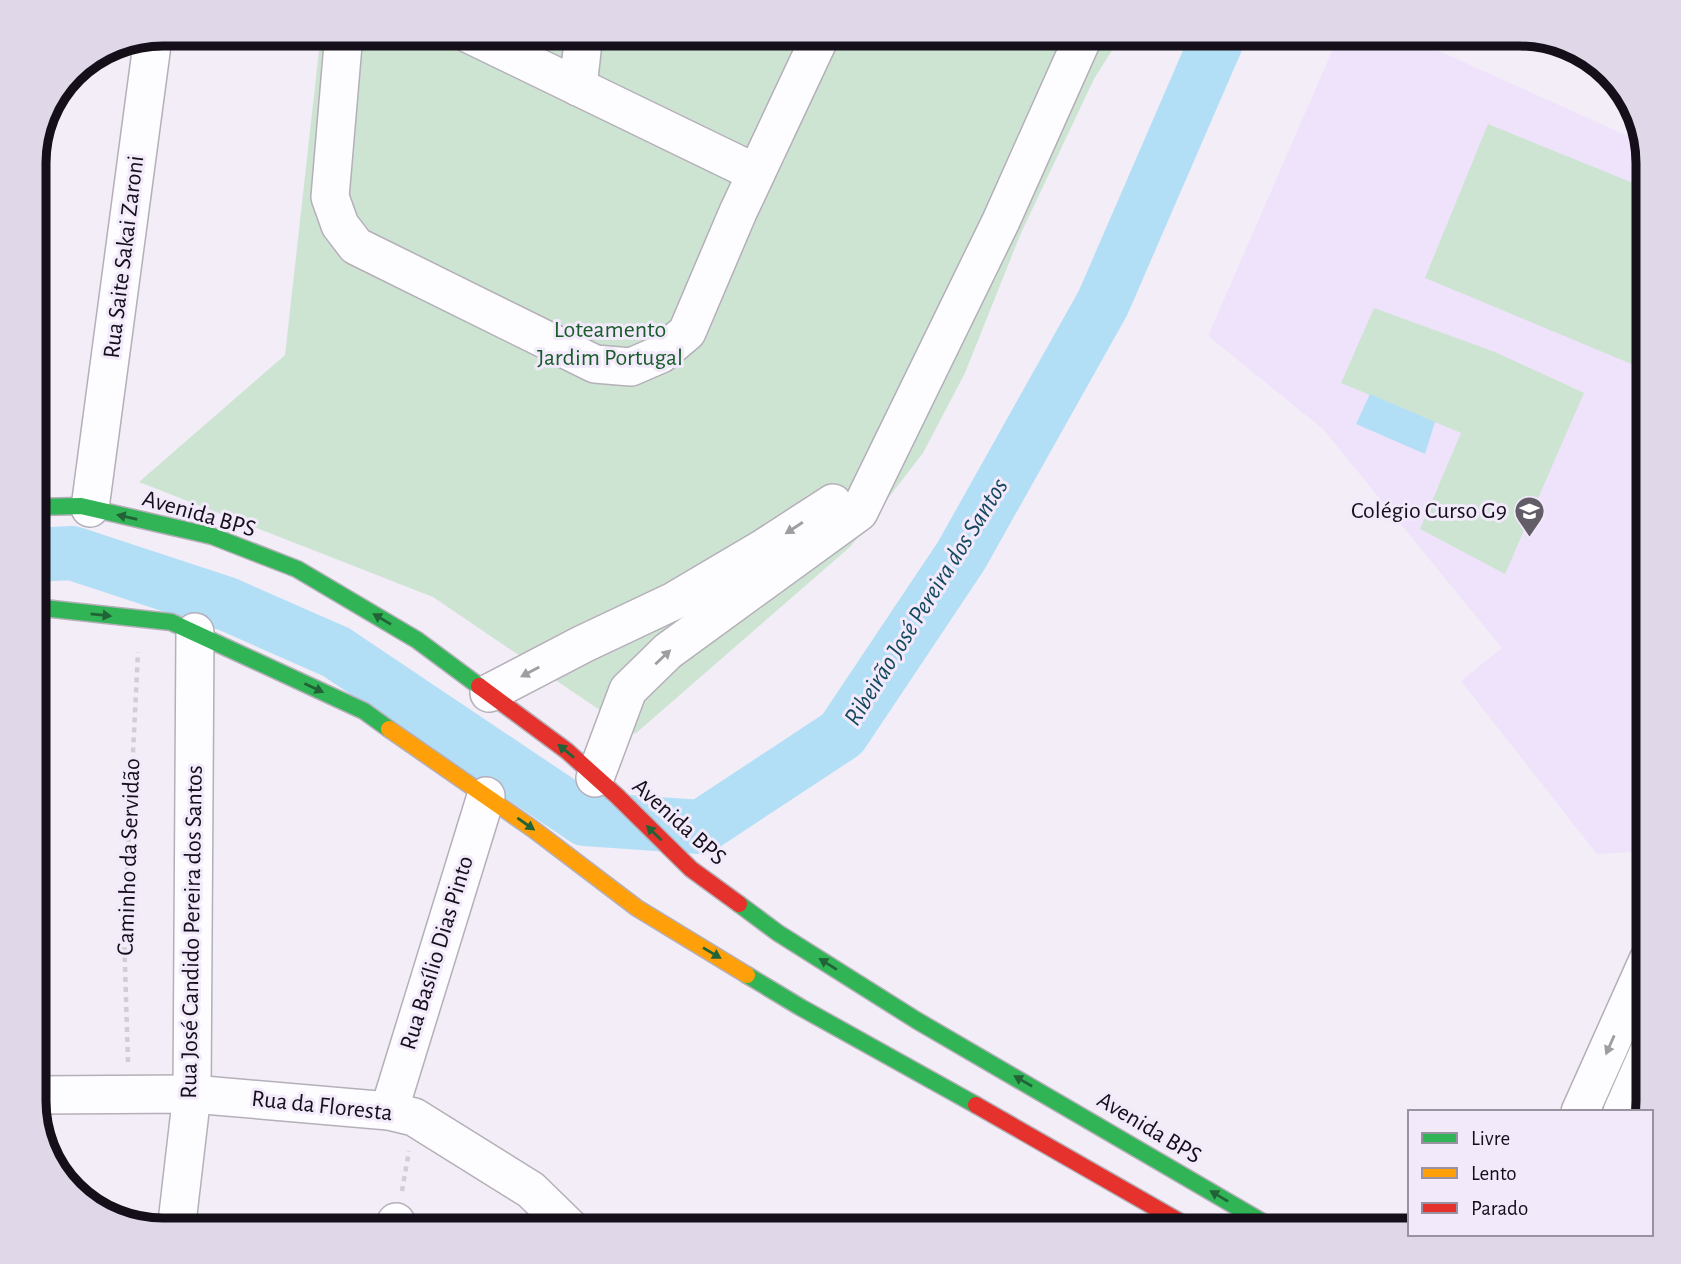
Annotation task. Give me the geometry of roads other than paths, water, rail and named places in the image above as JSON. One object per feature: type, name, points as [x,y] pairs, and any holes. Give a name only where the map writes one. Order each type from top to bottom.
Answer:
[{"type":"main road","name":"Avenida BPS","points":[[46,507],[81,506],[93,492],[297,569],[417,640],[566,751],[691,869],[778,933],[916,1020],[1256,1218]]},
{"type":"main road","points":[[46,608],[171,622],[364,711],[533,829],[637,908],[800,1007],[1173,1218]]},
{"type":"street","points":[[343,46],[330,197],[340,225],[356,246],[595,364],[631,367],[661,354],[687,332],[738,212],[816,46]]},
{"type":"street","points":[[494,46],[756,173]]},
{"type":"street","points":[[578,87],[583,46]]},
{"type":"street","points":[[628,690],[668,651],[859,512],[1001,221],[1079,46]]},
{"type":"street","name":"Rua Saite Sakai Zaroni","points":[[93,492],[152,47]]},
{"type":"street","points":[[489,693],[674,601],[762,549],[845,495],[898,434]]},
{"type":"street","name":"Rua José Candido Pereira dos Santos","points":[[178,1218],[192,1094],[195,632]]},
{"type":"street","points":[[583,644],[605,652],[616,660],[624,673],[628,690],[606,787]]},
{"type":"street","name":"Rua Basílio Dias Pinto","points":[[401,1114],[486,796]]},
{"type":"street","points":[[1581,1110],[1636,987]]},
{"type":"street","points":[[1623,1110],[1636,1080]]},
{"type":"street","name":"Rua da Floresta","points":[[46,1095],[192,1094],[401,1114],[531,1190],[560,1218]]},
{"type":"water","points":[[1370,394],[1435,422],[1425,454],[1356,424]]},
{"type":"waterway","name":"Ribeirão José Pereira dos Santos","points":[[46,554],[72,553],[227,604],[336,652],[585,819],[701,827],[842,734],[961,556],[1103,303],[1214,46]]},
{"type":"place","name":"Colégio Curso G9","points":[[1530,538]]},
{"type":"park label","name":"Loteamento Jardim Portugal","points":[[610,344]]}]
